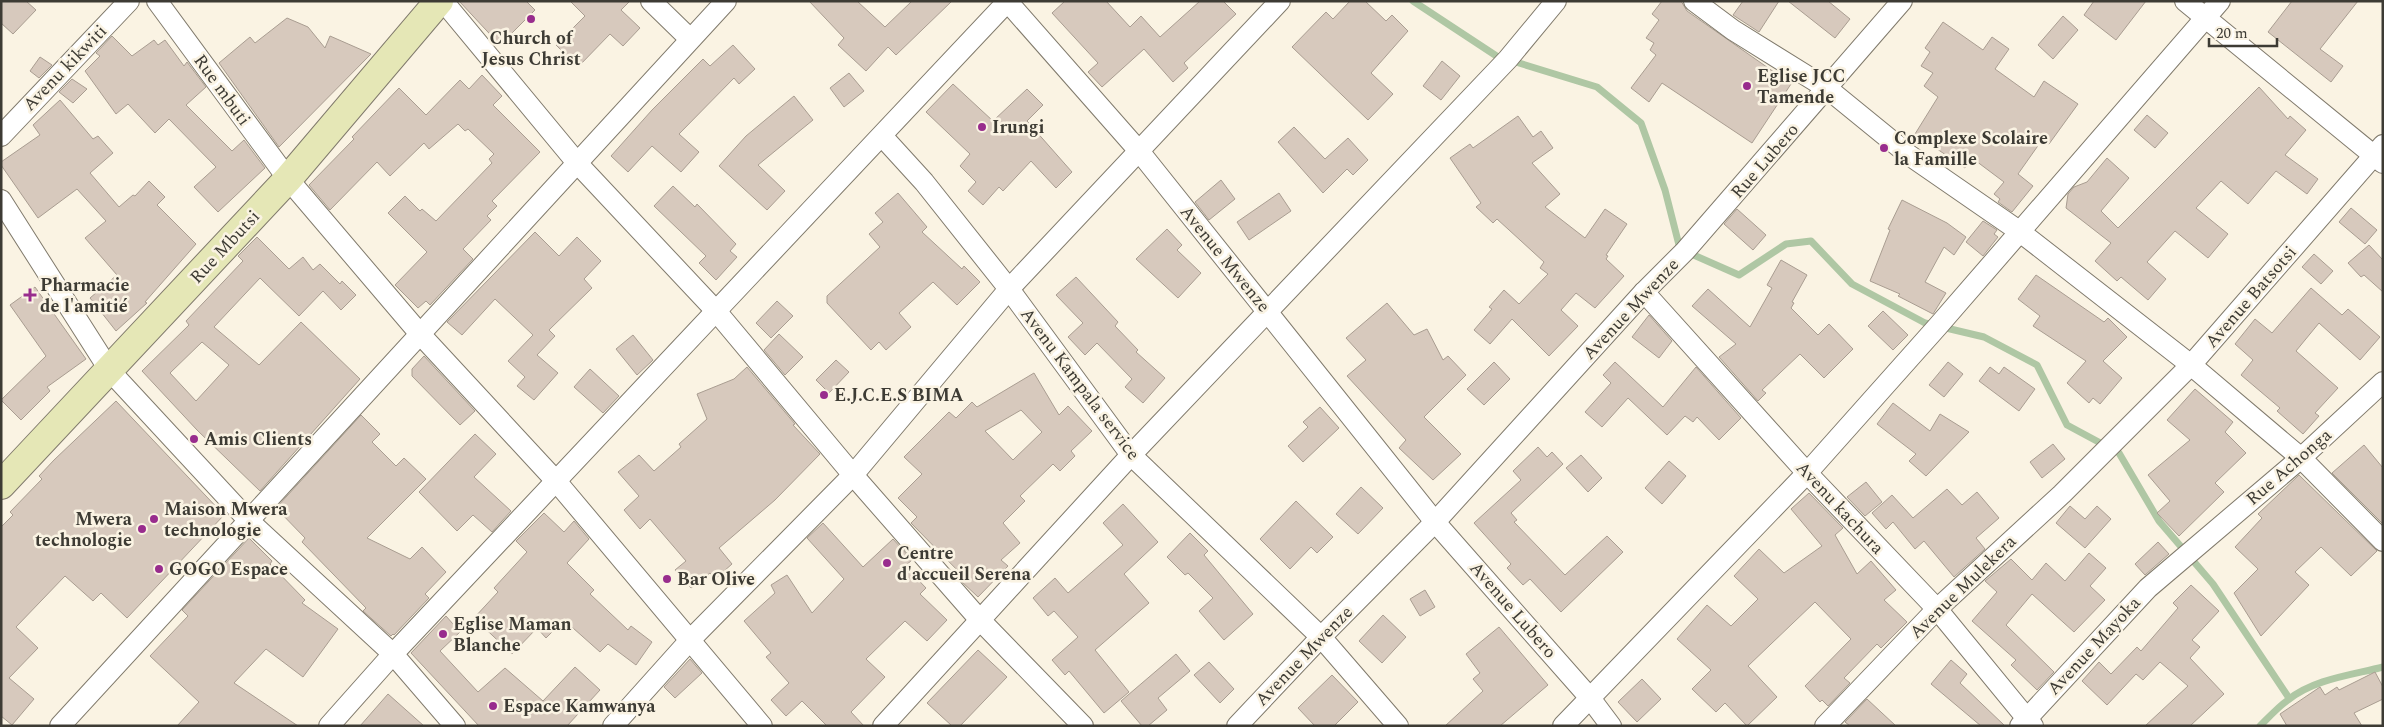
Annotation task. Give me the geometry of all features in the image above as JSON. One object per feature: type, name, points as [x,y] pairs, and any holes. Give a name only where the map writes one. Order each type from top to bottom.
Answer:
[{"type":"street","name":"Avenu kikwiti","points":[[1,136],[129,1]]},
{"type":"street","name":"Rue mbuti","points":[[157,1],[288,180],[420,334],[556,481],[691,639],[762,726]]},
{"type":"street","name":"Rue Mbutsi","points":[[1,485],[288,180],[439,1]]},
{"type":"street","points":[[443,1],[578,164],[716,311],[853,475],[979,619],[1083,726]]},
{"type":"street","points":[[651,1],[690,39]]},
{"type":"street","points":[[60,726],[726,1]]},
{"type":"street","points":[[329,726],[393,654],[1008,1]]},
{"type":"street","name":"Avenue Mwenze","points":[[1008,1],[1139,151],[1435,522]]},
{"type":"street","points":[[613,726],[691,639],[853,475],[1009,289],[1280,1]]},
{"type":"street","points":[[883,726],[1131,455],[1508,59],[1556,1]]},
{"type":"street","points":[[1694,1],[1733,30],[1828,89],[1909,155],[2019,231],[2191,365],[2301,458],[2383,541]]},
{"type":"street","name":"Rue Lubero","points":[[1685,251],[1828,89],[1902,1]]},
{"type":"street","points":[[2185,1],[2205,19],[2380,155]]},
{"type":"street","points":[[1563,726],[1807,473],[1938,326],[2220,1]]},
{"type":"street","name":"Avenu Kampala service","points":[[882,136],[924,182],[1009,289],[1131,455],[1321,637],[1398,726]]},
{"type":"street","name":"Avenue Batsotsi","points":[[2109,447],[2191,365],[2380,155]]},
{"type":"street","points":[[1,200],[110,371],[249,521],[393,654],[455,726]]},
{"type":"street","name":"Avenue Mwenze","points":[[1237,726],[1321,637],[1435,522],[1644,292],[1685,251]]},
{"type":"street","name":"Avenu kachura","points":[[1644,292],[1807,473],[1937,610],[2027,723]]},
{"type":"street","name":"Rue Achonga","points":[[2171,569],[2301,458],[2383,382]]},
{"type":"street","name":"Avenue Mulekera","points":[[1825,726],[1937,610],[2109,447]]},
{"type":"street","name":"Avenue Lubero","points":[[1435,522],[1590,698],[1611,726]]},
{"type":"street","name":"Avenue Mayoka","points":[[2027,723],[2148,588],[2171,569]]},
{"type":"building","points":[[1,1],[26,1],[36,10],[13,34],[1,23]]},
{"type":"building","points":[[459,1],[526,1],[535,10],[500,45]]},
{"type":"building","points":[[570,1],[630,1],[621,10],[640,28],[623,46],[610,34],[578,67],[556,45],[585,16]]},
{"type":"building","points":[[809,1],[857,1],[885,27],[912,1],[952,1],[896,55],[888,47],[866,71],[838,45],[844,38]]},
{"type":"building","points":[[1065,1],[1106,1],[1130,27],[1141,16],[1160,37],[1200,1],[1223,1],[1236,14],[1184,63],[1188,68],[1173,82],[1144,49],[1102,87],[1088,72],[1098,63],[1052,13]]},
{"type":"building","points":[[1350,1],[1365,1],[1386,21],[1392,15],[1408,31],[1371,73],[1393,94],[1368,120],[1292,47],[1326,12],[1333,19]]},
{"type":"building","points":[[1662,1],[1681,1],[1687,11],[1791,84],[1752,143],[1662,83],[1649,102],[1631,88],[1656,55],[1650,50],[1654,43],[1646,38],[1659,20],[1652,14]]},
{"type":"building","points":[[1743,1],[1779,1],[1759,32],[1733,15]]},
{"type":"building","points":[[1788,1],[1828,1],[1850,19],[1835,38]]},
{"type":"building","points":[[2094,1],[2146,1],[2116,40],[2084,15]]},
{"type":"building","points":[[2292,1],[2358,1],[2320,49],[2343,66],[2331,82],[2268,32]]},
{"type":"building","points":[[2063,16],[2078,30],[2053,59],[2038,45]]},
{"type":"building","points":[[287,18],[308,27],[325,48],[330,36],[371,54],[279,147],[219,63],[250,37],[255,43]]},
{"type":"building","points":[[1943,22],[1983,50],[1992,37],[2009,49],[1995,69],[2034,97],[2044,81],[2078,104],[2049,144],[2042,140],[2018,174],[2033,186],[2012,212],[1998,202],[2000,199],[1994,194],[2004,182],[1972,158],[1965,168],[1915,134],[1938,97],[1924,86],[1933,73],[1921,66],[1930,52],[1925,48]]},
{"type":"building","points":[[112,36],[132,56],[154,40],[158,45],[165,40],[184,66],[187,62],[206,87],[186,105],[232,151],[244,140],[265,168],[218,212],[194,187],[216,167],[169,119],[155,133],[128,104],[116,114],[85,71],[100,56],[96,53]]},
{"type":"building","points":[[733,45],[755,69],[739,84],[734,78],[679,134],[699,152],[681,172],[652,146],[628,172],[611,156],[652,110],[703,59],[710,66]]},
{"type":"building","points":[[40,57],[52,65],[39,78],[30,71]]},
{"type":"building","points":[[1442,61],[1460,76],[1441,100],[1423,86]]},
{"type":"building","points":[[849,73],[864,91],[844,107],[830,88]]},
{"type":"building","points":[[482,75],[502,96],[493,105],[540,152],[492,201],[497,206],[487,216],[491,220],[463,249],[473,259],[430,305],[426,301],[418,308],[395,285],[427,252],[388,213],[405,196],[420,211],[422,209],[436,221],[492,163],[489,159],[494,154],[468,129],[465,131],[458,124],[429,149],[424,143],[390,176],[377,162],[330,210],[309,185],[354,139],[352,137],[399,88],[426,115],[460,80],[469,89]]},
{"type":"building","points":[[72,79],[87,89],[73,103],[59,92]]},
{"type":"building","points":[[953,84],[993,121],[1027,89],[1043,105],[1027,121],[1072,172],[1056,188],[1031,161],[1003,191],[999,187],[983,205],[968,191],[976,182],[960,166],[970,154],[926,112]]},
{"type":"building","points":[[2259,87],[2288,119],[2290,116],[2306,130],[2285,155],[2318,179],[2307,194],[2276,171],[2248,204],[2221,181],[2196,208],[2228,234],[2208,258],[2175,231],[2147,262],[2166,279],[2148,300],[2121,277],[2117,281],[2095,261],[2111,243],[2066,208],[2068,194],[2074,187],[2087,182],[2107,158],[2129,178],[2101,211],[2118,228]]},
{"type":"building","points":[[794,96],[813,120],[758,165],[785,191],[767,210],[719,166],[746,136]]},
{"type":"building","points":[[60,100],[93,139],[98,136],[113,153],[90,173],[119,207],[133,195],[135,196],[149,181],[165,197],[157,205],[196,244],[145,302],[147,303],[116,331],[90,298],[117,275],[85,238],[106,221],[77,189],[38,218],[1,165],[1,162],[40,135],[33,125]]},
{"type":"building","points":[[2147,115],[2168,133],[2155,148],[2134,130]]},
{"type":"building","points":[[1518,116],[1533,137],[1541,131],[1553,148],[1532,163],[1560,194],[1545,207],[1585,238],[1605,209],[1627,224],[1606,255],[1608,256],[1606,259],[1624,276],[1595,308],[1576,293],[1561,310],[1578,326],[1549,356],[1512,319],[1490,344],[1474,330],[1492,309],[1489,307],[1504,290],[1519,304],[1548,274],[1540,268],[1544,262],[1497,219],[1493,223],[1476,207],[1481,203],[1450,158],[1470,144],[1473,148]]},
{"type":"building","points":[[1294,127],[1325,159],[1348,138],[1368,160],[1353,175],[1347,169],[1323,193],[1278,142]]},
{"type":"building","points":[[1221,180],[1235,199],[1209,220],[1195,202]]},
{"type":"building","points":[[673,186],[695,207],[697,204],[736,244],[730,251],[737,257],[716,280],[699,263],[706,256],[654,206]]},
{"type":"building","points":[[898,193],[927,227],[922,232],[962,269],[964,266],[980,282],[957,305],[933,282],[899,313],[911,327],[886,350],[879,342],[871,350],[827,303],[827,296],[880,247],[869,234],[883,222],[875,213]]},
{"type":"building","points":[[1279,193],[1291,211],[1249,240],[1237,222]]},
{"type":"building","points":[[1902,200],[1947,223],[1966,237],[1954,255],[1944,247],[1925,282],[1946,293],[1933,314],[1898,296],[1900,294],[1870,281],[1890,230],[1888,229]]},
{"type":"building","points":[[2351,208],[2377,230],[2365,244],[2339,222]]},
{"type":"building","points":[[1737,209],[1766,235],[1753,250],[1724,224]]},
{"type":"building","points":[[1983,221],[1997,230],[1994,234],[1998,237],[1983,256],[1966,242]]},
{"type":"building","points":[[1167,229],[1182,245],[1177,250],[1201,273],[1178,298],[1136,259]]},
{"type":"building","points":[[535,232],[559,256],[577,237],[601,261],[584,279],[592,288],[549,330],[555,336],[537,355],[558,373],[534,400],[517,386],[525,377],[508,361],[533,335],[495,299],[462,335],[447,322]]},
{"type":"building","points":[[257,237],[289,269],[303,257],[313,270],[320,264],[340,284],[342,281],[356,295],[341,310],[323,291],[299,316],[260,278],[214,327],[259,365],[301,322],[360,379],[260,491],[197,430],[142,371],[189,325],[186,321],[243,261],[238,256]],"holes":[[[202,342],[229,365],[196,401],[170,373]]]},
{"type":"building","points":[[2369,245],[2383,260],[2383,292],[2364,275],[2361,277],[2348,263]]},
{"type":"building","points":[[2314,254],[2333,271],[2321,284],[2302,267]]},
{"type":"building","points":[[1781,260],[1807,275],[1792,302],[1794,303],[1791,308],[1818,335],[1829,324],[1853,349],[1824,378],[1800,354],[1762,390],[1766,393],[1758,401],[1719,357],[1736,344],[1692,306],[1708,289],[1750,327],[1772,288],[1767,285]]},
{"type":"building","points":[[2036,275],[2104,322],[2108,318],[2127,337],[2103,361],[2122,378],[2100,404],[2093,398],[2089,403],[2067,383],[2086,361],[2033,326],[2040,316],[2018,299]]},
{"type":"building","points":[[1076,277],[1118,322],[1115,326],[1138,350],[1136,352],[1165,378],[1143,403],[1125,387],[1132,379],[1097,343],[1085,355],[1068,337],[1083,323],[1056,295]]},
{"type":"building","points":[[35,287],[86,359],[47,387],[50,391],[21,420],[1,400],[46,356],[10,305]]},
{"type":"building","points":[[2311,288],[2342,315],[2348,309],[2380,337],[2360,360],[2319,323],[2296,351],[2338,388],[2315,413],[2319,416],[2303,434],[2277,411],[2280,408],[2241,375],[2253,360],[2235,344],[2255,319],[2272,333]]},
{"type":"building","points":[[777,301],[793,316],[771,338],[756,323]]},
{"type":"building","points":[[1387,303],[1414,335],[1427,329],[1443,360],[1448,356],[1466,375],[1424,417],[1461,454],[1433,480],[1399,448],[1406,440],[1347,376],[1366,360],[1346,338]]},
{"type":"building","points":[[1883,311],[1908,335],[1893,350],[1868,326]]},
{"type":"building","points":[[1649,315],[1672,341],[1659,358],[1632,337]]},
{"type":"building","points":[[779,334],[803,357],[785,375],[764,350]]},
{"type":"building","points":[[633,335],[653,360],[637,375],[616,349]]},
{"type":"building","points":[[424,356],[475,411],[460,425],[412,376],[412,369]]},
{"type":"building","points":[[836,360],[849,372],[829,393],[816,380]]},
{"type":"building","points":[[1494,362],[1510,379],[1484,405],[1467,389]]},
{"type":"building","points":[[1615,362],[1663,407],[1696,367],[1741,418],[1719,440],[1697,417],[1693,422],[1685,416],[1667,435],[1628,398],[1602,427],[1585,412],[1611,383],[1603,375]]},
{"type":"building","points":[[1948,362],[1963,374],[1944,397],[1929,385]]},
{"type":"building","points":[[747,367],[795,424],[793,425],[820,454],[775,500],[719,548],[732,564],[715,579],[710,573],[691,588],[675,570],[686,561],[650,519],[640,529],[624,510],[639,496],[618,472],[639,455],[654,471],[681,447],[679,444],[707,419],[697,394],[734,379]]},
{"type":"building","points":[[1990,367],[1999,374],[2004,367],[2035,389],[2019,411],[1979,381]]},
{"type":"building","points":[[590,369],[619,396],[603,413],[574,387]]},
{"type":"building","points":[[1034,373],[1059,415],[1068,406],[1092,431],[1071,451],[1075,456],[1060,471],[1053,464],[1020,496],[1025,501],[1003,523],[1020,543],[1001,560],[1008,566],[978,597],[961,581],[964,577],[911,523],[917,517],[898,498],[922,474],[904,457],[949,412],[956,418],[972,402],[977,407]],"holes":[[[1021,410],[1042,432],[1013,460],[985,431]]]},
{"type":"building","points":[[2195,389],[2233,422],[2225,432],[2246,453],[2215,483],[2224,492],[2179,536],[2157,513],[2170,501],[2148,475],[2190,440],[2167,420]]},
{"type":"building","points":[[116,401],[224,515],[127,618],[101,593],[93,601],[65,576],[16,627],[38,648],[9,678],[34,699],[12,725],[1,716],[1,527],[13,515],[10,512],[42,479],[39,476]]},
{"type":"building","points":[[1893,403],[1930,431],[1940,414],[1969,432],[1926,476],[1909,461],[1916,454],[1877,424]]},
{"type":"building","points":[[1320,407],[1339,428],[1303,462],[1288,446],[1308,427],[1303,422]]},
{"type":"building","points":[[361,415],[380,434],[372,442],[396,466],[404,458],[426,479],[367,538],[410,559],[422,547],[446,572],[425,594],[429,598],[391,636],[363,611],[366,608],[302,542],[305,538],[276,508]]},
{"type":"building","points":[[475,434],[496,454],[474,477],[511,511],[492,532],[473,515],[457,531],[419,492]]},
{"type":"building","points":[[2053,444],[2065,459],[2042,478],[2030,462]]},
{"type":"building","points":[[2364,445],[2383,468],[2383,524],[2332,473]]},
{"type":"building","points":[[1538,447],[1547,457],[1552,452],[1563,464],[1511,513],[1517,520],[1514,522],[1565,575],[1607,536],[1623,552],[1561,612],[1530,579],[1523,585],[1507,568],[1511,564],[1474,523],[1521,480],[1513,471]]},
{"type":"building","points":[[1581,455],[1602,478],[1588,492],[1566,468]]},
{"type":"building","points":[[1669,461],[1686,476],[1662,504],[1645,488]]},
{"type":"building","points":[[2299,475],[2377,551],[2351,576],[2321,547],[2295,572],[2309,585],[2261,636],[2234,593],[2258,569],[2235,547],[2262,518],[2258,514]]},
{"type":"building","points":[[1866,482],[1882,502],[1865,516],[1847,497]]},
{"type":"building","points":[[1361,487],[1383,508],[1358,534],[1336,514]]},
{"type":"building","points":[[1947,489],[1962,505],[1977,492],[1999,518],[1976,538],[1985,549],[1954,577],[1924,541],[1915,549],[1893,522],[1886,529],[1872,513],[1892,495],[1913,518]]},
{"type":"building","points":[[1809,493],[1843,528],[1835,535],[1857,574],[1871,561],[1896,590],[1884,600],[1907,622],[1881,648],[1877,644],[1844,678],[1850,683],[1828,706],[1822,700],[1820,702],[1805,686],[1851,639],[1815,602],[1748,666],[1777,697],[1747,726],[1725,703],[1716,712],[1692,689],[1711,670],[1677,639],[1707,605],[1731,626],[1758,599],[1734,576],[1759,549],[1784,573],[1822,546],[1791,509]]},
{"type":"building","points":[[1296,501],[1333,537],[1317,553],[1311,547],[1290,569],[1260,539]]},
{"type":"building","points":[[1123,504],[1158,542],[1124,574],[1149,603],[1095,650],[1129,692],[1104,713],[1069,671],[1065,675],[1052,660],[1078,637],[1054,611],[1048,616],[1033,598],[1055,578],[1068,593],[1123,545],[1103,523]]},
{"type":"building","points":[[2070,506],[2085,519],[2097,506],[2111,519],[2085,548],[2056,523]]},
{"type":"building","points":[[544,513],[564,532],[574,521],[589,539],[567,563],[594,590],[590,594],[628,630],[631,626],[652,642],[636,665],[608,644],[600,652],[564,620],[546,638],[537,628],[512,654],[474,618],[498,592],[494,588],[527,552],[516,541]]},
{"type":"building","points":[[823,523],[863,567],[893,539],[912,560],[905,566],[926,588],[920,594],[947,620],[927,641],[905,621],[866,659],[885,677],[851,712],[864,726],[827,726],[802,701],[786,716],[771,700],[789,683],[766,657],[771,653],[744,621],[775,593],[771,585],[787,575],[812,613],[844,579],[807,538]]},
{"type":"building","points":[[1190,533],[1208,551],[1204,555],[1253,614],[1224,640],[1199,611],[1213,598],[1188,573],[1185,575],[1167,557]]},
{"type":"building","points":[[249,538],[272,561],[270,564],[305,600],[302,603],[338,629],[303,677],[266,649],[234,683],[298,726],[177,726],[199,702],[150,656],[188,616],[182,610]]},
{"type":"building","points":[[2158,542],[2169,554],[2145,575],[2135,564]]},
{"type":"building","points":[[2089,553],[2106,568],[2090,586],[2105,600],[2074,632],[2032,594],[2006,625],[2054,672],[2037,690],[2011,665],[2016,660],[1972,621],[1997,592],[1985,581],[2011,559],[2032,580],[2046,563],[2065,581]]},
{"type":"building","points":[[2191,585],[2219,611],[2192,640],[2200,647],[2190,658],[2224,694],[2190,726],[2145,726],[2188,686],[2160,662],[2143,680],[2136,674],[2107,705],[2082,681],[2099,662],[2111,674],[2137,647],[2141,651],[2178,608],[2173,603]]},
{"type":"building","points":[[1425,590],[1435,607],[1420,616],[1410,599]]},
{"type":"building","points":[[1383,615],[1406,637],[1382,663],[1359,641]]},
{"type":"building","points":[[446,616],[460,632],[440,651],[478,692],[505,668],[543,701],[575,667],[600,690],[567,726],[479,726],[411,653]]},
{"type":"building","points":[[1499,627],[1548,685],[1500,726],[1445,726],[1483,691],[1473,679],[1480,673],[1466,654]]},
{"type":"building","points":[[978,650],[1007,677],[960,726],[952,726],[927,703]]},
{"type":"building","points":[[1176,654],[1190,671],[1158,698],[1167,710],[1148,726],[1142,726],[1121,701]]},
{"type":"building","points":[[690,659],[702,673],[675,698],[664,687]]},
{"type":"building","points":[[1951,660],[1967,674],[1960,683],[2005,726],[1981,726],[1931,684]]},
{"type":"building","points":[[1209,662],[1234,689],[1220,703],[1194,675]]},
{"type":"building","points":[[2375,672],[2383,687],[2383,699],[2354,713],[2362,726],[2287,726],[2280,714],[2320,687],[2325,695],[2337,687],[2339,690]]},
{"type":"building","points":[[1332,675],[1358,702],[1334,726],[1315,726],[1298,708]]},
{"type":"building","points":[[1642,679],[1661,699],[1637,722],[1618,702]]},
{"type":"building","points":[[388,694],[424,726],[360,726]]},
{"type":"building","points":[[1867,699],[1896,726],[1850,726],[1845,722]]},
{"type":"waterway","points":[[1413,1],[1498,57]]},
{"type":"waterway","points":[[1519,63],[1597,87],[1641,123],[1665,190],[1680,249],[1739,275],[1786,244],[1811,241],[1852,284],[1925,323],[1984,337],[2037,365],[2067,425],[2119,453],[2159,521],[2213,584],[2289,698]]},
{"type":"waterway","points":[[2260,726],[2284,703],[2309,687],[2321,682],[2383,667]]},
{"type":"place","name":"Church of Jesus Christ","points":[[531,19]]},
{"type":"place","name":"Eglise JCC Tamende","points":[[1747,86]]},
{"type":"place","name":"Irungi","points":[[982,127]]},
{"type":"place","name":"Complexe Scolaire la Famille","points":[[1884,148]]},
{"type":"place","name":"Pharmacie de l'amitié","points":[[30,295]]},
{"type":"place","name":"E.J.C.E.S BIMA","points":[[824,395]]},
{"type":"place","name":"Amis Clients","points":[[194,439]]},
{"type":"place","name":"Maison Mwera technologie","points":[[154,519]]},
{"type":"place","name":"Mwera technologie","points":[[142,529]]},
{"type":"place","name":"Centre d'accueil Serena","points":[[887,563]]},
{"type":"place","name":"GOGO Espace","points":[[159,569]]},
{"type":"place","name":"Bar Olive","points":[[667,579]]},
{"type":"place","name":"Eglise Maman Blanche","points":[[443,634]]},
{"type":"place","name":"Espace Kamwanya","points":[[493,706]]}]
